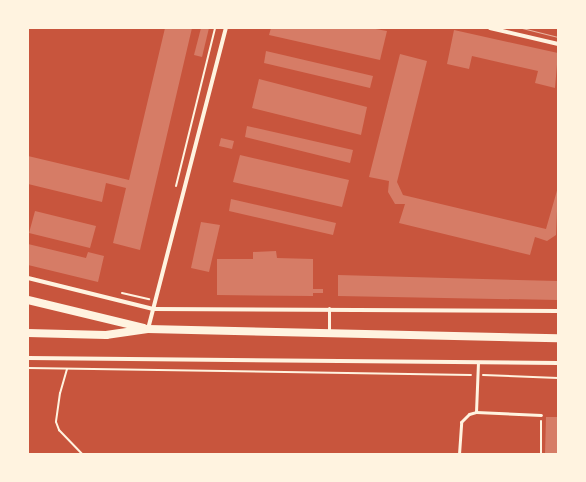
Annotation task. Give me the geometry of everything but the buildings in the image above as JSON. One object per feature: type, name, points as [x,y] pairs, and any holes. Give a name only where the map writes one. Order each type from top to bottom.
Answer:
[{"type":"main road","points":[[28,300],[148,329]]},
{"type":"main road","points":[[28,333],[106,335],[148,329],[558,338]]},
{"type":"street","points":[[148,329],[226,28]]},
{"type":"street","points":[[490,28],[506,30],[558,44]]},
{"type":"street","points":[[28,278],[153,309],[329,308],[558,311]]},
{"type":"street","points":[[28,358],[558,363]]},
{"type":"lane","points":[[329,308],[329,333]]},
{"type":"lane","points":[[476,412],[478,362]]},
{"type":"lane","points":[[459,454],[461,422],[469,414],[476,412],[541,415]]},
{"type":"path","points":[[175,191],[215,28]]},
{"type":"path","points":[[119,292],[149,299],[151,292]]},
{"type":"path","points":[[28,368],[478,375],[558,378]]},
{"type":"path","points":[[67,369],[60,393],[56,422],[59,430],[82,454]]},
{"type":"path","points":[[541,415],[541,454]]},
{"type":"tram line","points":[[522,28],[558,37]]}]
